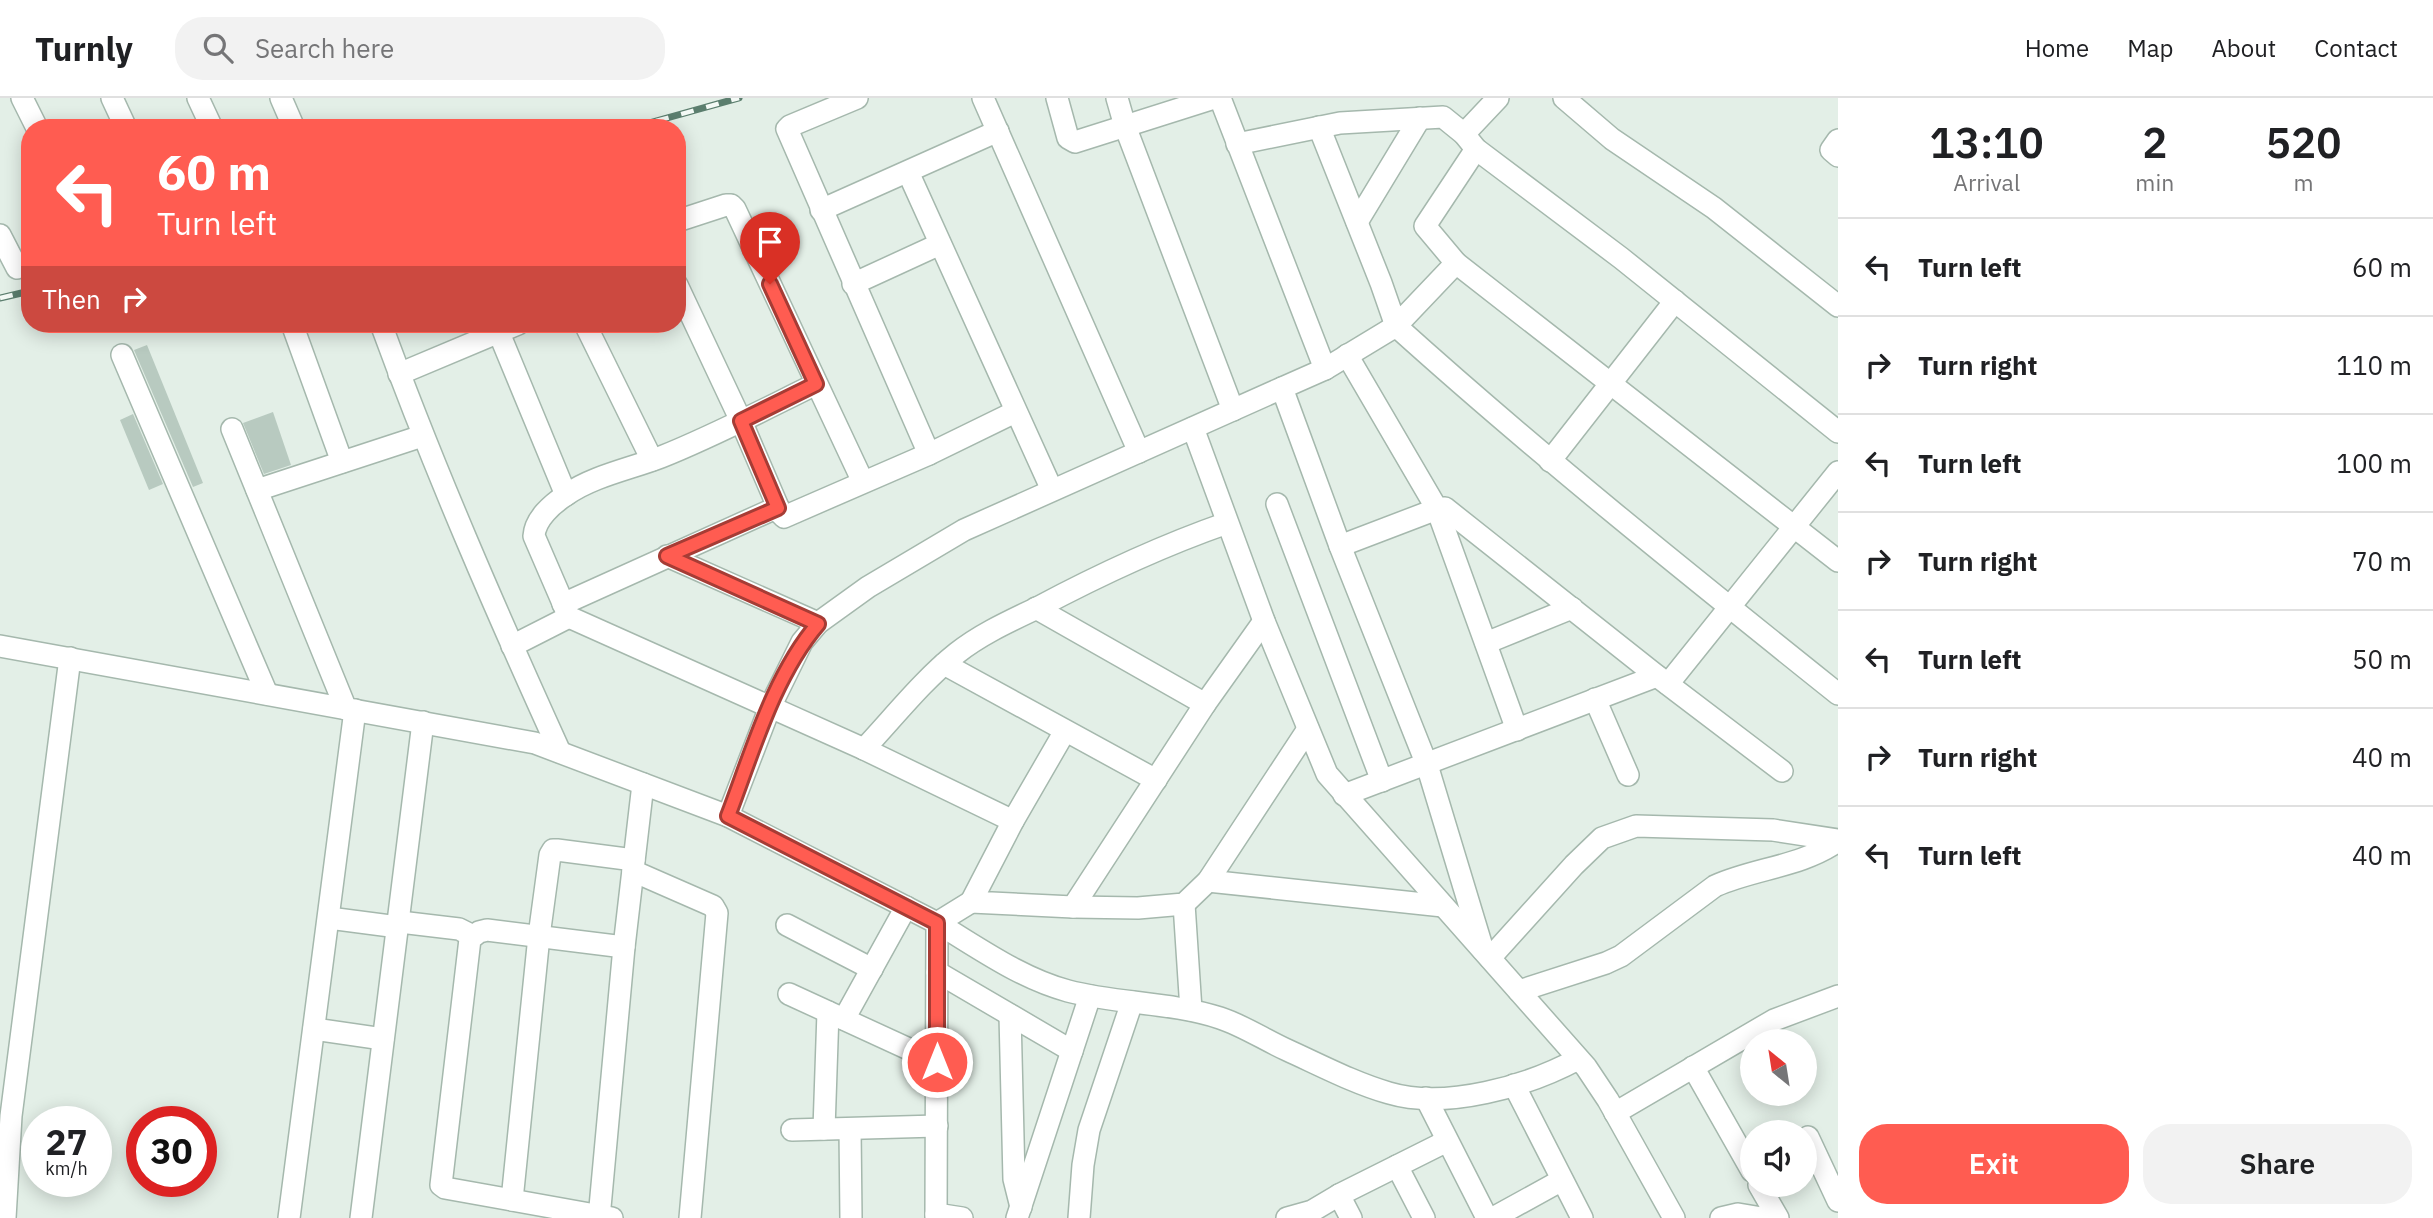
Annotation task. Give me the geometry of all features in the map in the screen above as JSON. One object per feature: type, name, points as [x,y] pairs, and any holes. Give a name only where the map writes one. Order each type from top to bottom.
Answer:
[{"type":"street","points":[[22,98],[32,119]]},
{"type":"street","points":[[112,98],[122,119]]},
{"type":"street","points":[[198,98],[208,119]]},
{"type":"street","points":[[281,98],[289,119]]},
{"type":"street","points":[[857,98],[788,129],[929,454]]},
{"type":"street","points":[[983,98],[1139,452]]},
{"type":"street","points":[[1057,98],[1071,141],[1214,98]]},
{"type":"street","points":[[1117,98],[1125,126],[1233,410]]},
{"type":"street","points":[[1220,98],[1325,369]]},
{"type":"street","points":[[1498,98],[1470,141],[1425,226],[1456,263],[1838,561]]},
{"type":"street","points":[[1564,98],[1612,139],[1714,208],[1838,306]]},
{"type":"street","points":[[1237,144],[1340,123],[1443,117],[1838,432]]},
{"type":"street","points":[[1357,222],[1420,118]]},
{"type":"street","points":[[1319,127],[1396,326],[1550,461],[1838,694]]},
{"type":"street","points":[[821,210],[998,131]]},
{"type":"street","points":[[1838,141],[1831,147],[1838,156]]},
{"type":"street","points":[[908,172],[1052,490]]},
{"type":"street","points":[[686,218],[731,205],[863,482]]},
{"type":"street","points":[[0,234],[16,268]]},
{"type":"street","points":[[853,284],[940,244]]},
{"type":"street","points":[[728,816],[770,706],[802,642],[818,624],[869,587],[964,530],[1325,369],[1396,326],[1456,263]]},
{"type":"street","points":[[1550,461],[1675,302]]},
{"type":"street","points":[[686,304],[778,508],[781,514],[788,518],[1015,412]]},
{"type":"street","points":[[295,333],[342,462]]},
{"type":"street","points":[[384,333],[422,436],[512,646],[561,752]]},
{"type":"street","points":[[399,374],[499,333],[566,495]]},
{"type":"street","points":[[589,333],[652,460]]},
{"type":"street","points":[[122,355],[267,694]]},
{"type":"street","points":[[1347,355],[1437,509],[1517,730]]},
{"type":"street","points":[[816,384],[741,421],[652,460],[596,480],[566,495],[541,518],[535,527],[534,536],[566,610],[1013,821]]},
{"type":"street","points":[[1282,388],[1340,546],[1427,765],[1487,954]]},
{"type":"street","points":[[1193,428],[1264,621],[1327,774],[1578,1059],[1615,1113],[1674,1218]]},
{"type":"street","points":[[232,429],[351,710],[328,918],[289,1218]]},
{"type":"street","points":[[257,490],[422,436]]},
{"type":"street","points":[[1345,794],[1595,699],[1662,680],[1730,607],[1838,472]]},
{"type":"street","points":[[1277,503],[1382,781]]},
{"type":"street","points":[[512,646],[566,610],[667,556],[778,508]]},
{"type":"street","points":[[1340,546],[1437,509],[1445,509],[1782,771]]},
{"type":"street","points":[[864,749],[944,664],[960,651],[1102,573],[1186,537],[1227,523]]},
{"type":"street","points":[[667,556],[818,624]]},
{"type":"street","points":[[1036,608],[1205,704]]},
{"type":"street","points":[[1486,643],[1572,608]]},
{"type":"street","points":[[1073,907],[1205,704],[1264,621]]},
{"type":"street","points":[[1,642],[69,658],[504,736],[561,752],[728,816],[937,923],[1013,969],[1055,987],[1090,996],[1191,1010],[1222,1018],[1365,1085],[1391,1094],[1426,1098],[1460,1096],[1514,1086],[1578,1059]]},
{"type":"street","points":[[5,1218],[11,1116],[69,658]]},
{"type":"street","points":[[944,664],[1156,780]]},
{"type":"street","points":[[1595,699],[1628,775]]},
{"type":"street","points":[[361,1218],[424,722]]},
{"type":"street","points":[[971,902],[1138,908],[1184,904],[1208,881],[1308,729]]},
{"type":"street","points":[[937,923],[971,902],[1013,821],[1065,731]]},
{"type":"street","points":[[624,947],[487,930],[470,939],[440,1185],[604,1217],[624,947],[643,784]]},
{"type":"street","points":[[1487,954],[1602,838],[1614,832],[1636,826],[1773,830],[1838,840]]},
{"type":"street","points":[[1519,991],[1606,963],[1635,947],[1715,886],[1727,880],[1798,862],[1838,840]]},
{"type":"street","points":[[512,1200],[539,936],[553,850],[634,866],[713,906],[717,913],[690,1218]]},
{"type":"street","points":[[1208,881],[1443,906]]},
{"type":"street","points":[[1184,904],[1191,1010]]},
{"type":"street","points":[[824,1129],[836,1016],[872,968],[906,907]]},
{"type":"street","points":[[328,918],[398,927]]},
{"type":"street","points":[[398,927],[400,922],[459,929],[473,936]]},
{"type":"street","points":[[937,923],[936,1216],[962,1218]]},
{"type":"street","points":[[787,925],[872,968]]},
{"type":"street","points":[[937,972],[1072,1051]]},
{"type":"street","points":[[789,994],[937,1062]]},
{"type":"street","points":[[1019,1212],[1090,996]]},
{"type":"street","points":[[1615,1113],[1774,1020],[1838,996]]},
{"type":"street","points":[[1079,1218],[1089,1130],[1132,1002]]},
{"type":"street","points":[[1010,1015],[1014,1179],[1019,1212]]},
{"type":"street","points":[[314,1029],[383,1039]]},
{"type":"street","points":[[1693,1067],[1740,1150]]},
{"type":"street","points":[[1514,1086],[1582,1218]]},
{"type":"street","points":[[1426,1098],[1487,1218]]},
{"type":"street","points":[[792,1130],[937,1126]]},
{"type":"street","points":[[850,1129],[851,1218]]},
{"type":"street","points":[[1287,1218],[1312,1211],[1447,1141]]},
{"type":"street","points":[[1817,1157],[1838,1200]]},
{"type":"street","points":[[1397,1166],[1424,1218]]},
{"type":"street","points":[[1493,1218],[1562,1180]]},
{"type":"street","points":[[1339,1195],[1351,1218]]},
{"type":"street","points":[[1766,1197],[1778,1218]]},
{"type":"street","points":[[1721,1218],[1738,1214],[1762,1218]]},
{"type":"building","points":[[147,345],[203,483],[193,487],[134,350]]},
{"type":"building","points":[[273,412],[291,465],[264,474],[243,423]]},
{"type":"building","points":[[133,414],[163,484],[149,490],[120,420]]},
{"type":"railway","points":[[663,119],[739,98]]},
{"type":"railway","points":[[0,298],[21,293]]},
{"type":"route","points":[[770,284],[816,384],[741,421],[778,508],[667,556],[818,624],[802,642],[770,706],[728,816],[937,923],[937,1062]]}]
